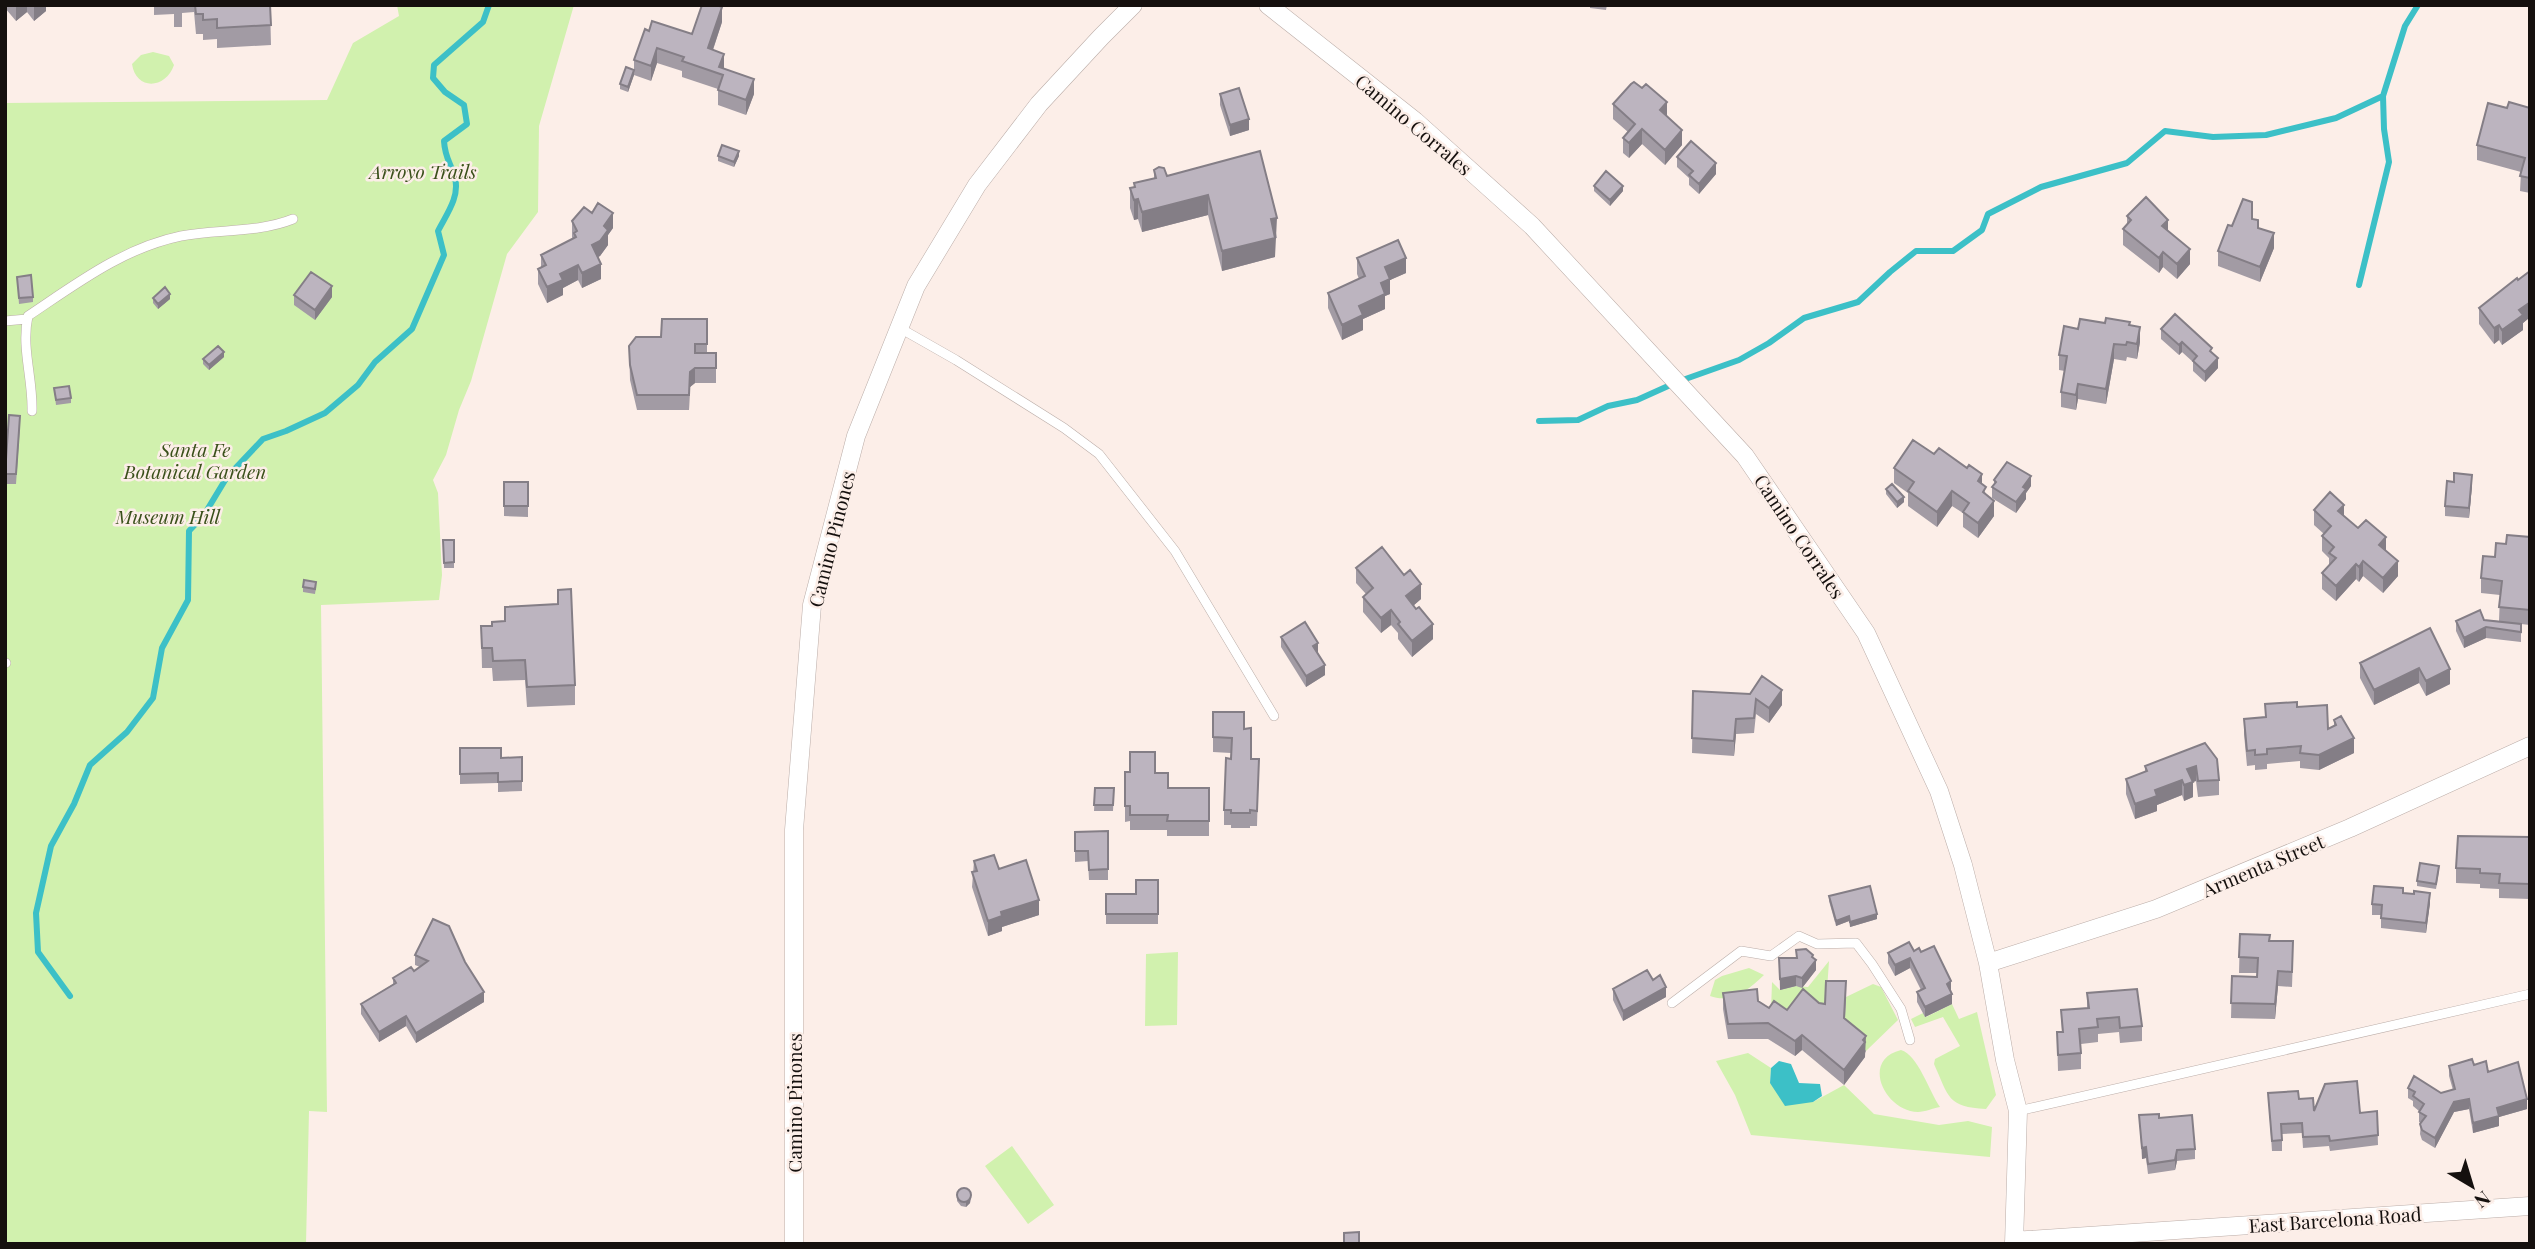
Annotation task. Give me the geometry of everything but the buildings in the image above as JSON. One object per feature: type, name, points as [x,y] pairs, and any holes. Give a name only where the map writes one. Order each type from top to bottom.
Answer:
[{"type":"street","name":"Camino Pinones","points":[[794,1244],[794,830],[812,605],[856,436],[898,327],[926,268],[977,185],[1039,104],[1133,5]]},
{"type":"street","name":"Camino Corrales","points":[[1268,5],[1415,121],[1532,226],[1745,456],[1867,633],[1939,792],[1963,865],[1988,963],[2005,1060],[2018,1111],[2014,1242]]},
{"type":"street","name":"Armenta Street","points":[[1988,963],[2179,900],[2338,833],[2530,746]]},
{"type":"street","name":"East Barcelona Road","points":[[2014,1242],[2530,1206]]},
{"type":"lane","points":[[32,411],[31,377],[24,334],[28,316],[95,272],[129,253],[155,243],[205,232],[260,228],[293,219]]},
{"type":"lane","points":[[5,321],[27,319]]},
{"type":"lane","points":[[898,327],[1032,407],[1100,454],[1175,551],[1274,716]]},
{"type":"lane","points":[[1672,1003],[1741,951],[1771,956],[1799,936],[1817,944],[1856,943],[1901,1009],[1910,1040]]},
{"type":"lane","points":[[2018,1111],[2530,993]]},
{"type":"green space","name":"Museum Hill","points":[[397,5],[574,5],[539,126],[538,212],[507,254],[471,381],[446,455],[433,480],[438,493],[442,575],[439,600],[321,605],[327,1112],[309,1111],[306,1244],[5,1244],[5,103],[327,100],[353,43],[399,16]]},
{"type":"green space","points":[[153,52],[169,56],[174,65],[165,79],[152,84],[145,83],[139,79],[132,64],[141,55]]},
{"type":"green space","points":[[1178,952],[1177,1025],[1145,1026],[1146,954]]},
{"type":"green space","points":[[1829,961],[1825,1019],[1787,1025],[1771,1011],[1772,982],[1780,990],[1796,986],[1808,987]]},
{"type":"green space","points":[[1749,968],[1764,975],[1733,997],[1710,996],[1715,980]]},
{"type":"green space","points":[[1873,984],[1881,987],[1898,1020],[1866,1051],[1844,1033],[1846,997]]},
{"type":"green space","points":[[1952,1004],[1959,1019],[1977,1012],[1996,1095],[1986,1109],[1956,1103],[1943,1085],[1934,1064],[1935,1059],[1960,1046],[1943,1017],[1915,1027],[1911,1019],[1923,1013],[1926,1017]]},
{"type":"green space","points":[[1901,1050],[1918,1066],[1940,1107],[1918,1112],[1906,1109],[1887,1095],[1880,1074],[1882,1064],[1889,1055]]},
{"type":"green space","points":[[1748,1053],[1771,1068],[1770,1083],[1813,1102],[1844,1085],[1874,1114],[1939,1125],[1968,1121],[1992,1127],[1990,1157],[1751,1135],[1735,1095],[1716,1061]]},
{"type":"green space","points":[[1012,1146],[1054,1205],[1028,1224],[985,1166]]},
{"type":"water","points":[[1779,1061],[1791,1064],[1799,1083],[1820,1084],[1822,1096],[1813,1102],[1785,1106],[1770,1083],[1771,1068]]},
{"type":"waterway","points":[[70,996],[38,952],[36,913],[51,846],[74,804],[90,765],[127,732],[153,698],[162,648],[188,600],[189,531],[204,515],[227,477],[263,439],[325,413],[358,385],[375,362],[412,329],[444,255],[438,231],[456,192],[455,178],[444,141],[467,124],[464,105],[445,92],[433,78],[434,65],[483,22],[489,5]]},
{"type":"waterway","points":[[2359,285],[2389,162],[2383,96],[2405,26],[2418,5]]},
{"type":"waterway","points":[[1539,421],[1578,420],[1608,406],[1637,400],[1677,382],[1739,360],[1804,318],[1858,302],[1916,251],[1953,251],[1982,230],[1988,214],[2041,187],[2127,163],[2165,131],[2213,137],[2266,135],[2336,118],[2383,96]]},
{"type":"park label","name":"Arroyo Trails","points":[[423,171]]},
{"type":"park label","name":"Santa Fe Botanical Garden","points":[[195,460]]}]
